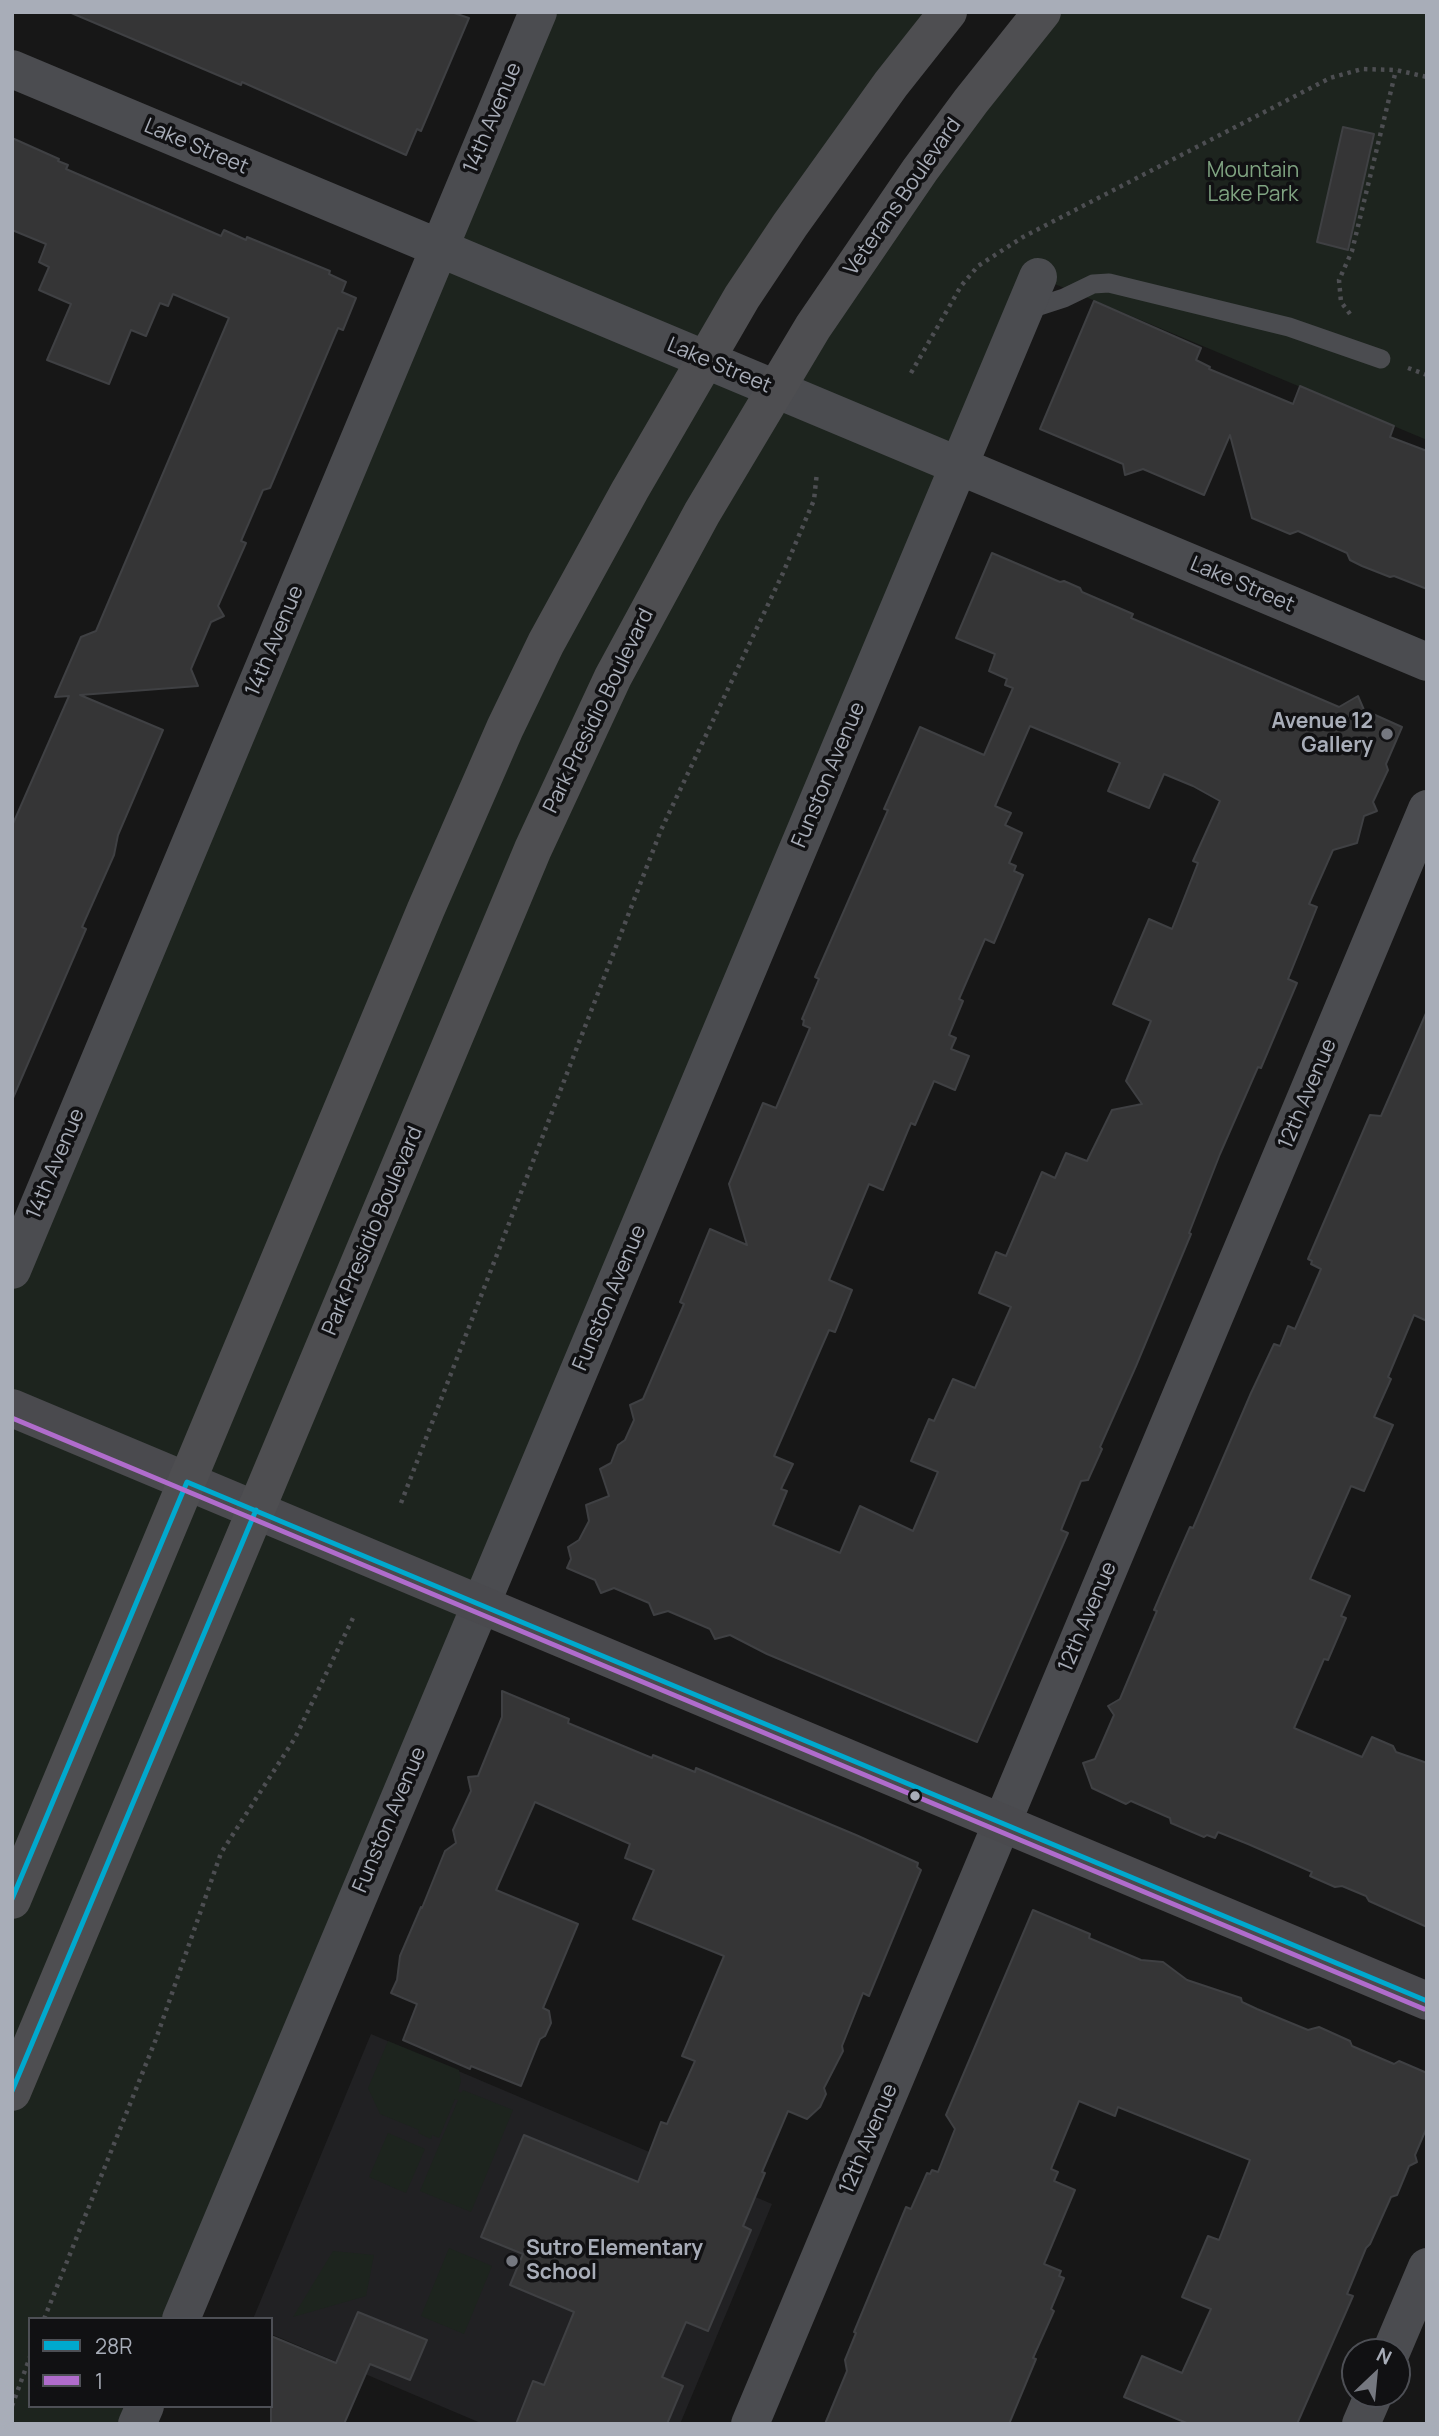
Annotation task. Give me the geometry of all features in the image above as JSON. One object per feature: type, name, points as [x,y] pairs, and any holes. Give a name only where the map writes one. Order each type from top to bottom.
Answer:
[{"type":"highway","points":[[12,1900],[426,909],[546,643],[742,297],[789,225],[947,12]]},
{"type":"highway","name":"Veterans Boulevard","points":[[776,390],[813,327],[870,241],[971,101],[1042,12]]},
{"type":"highway","name":"Park Presidio Boulevard","points":[[12,2092],[517,887],[573,760],[612,677],[742,445],[776,390]]},
{"type":"main road","points":[[12,1408],[1427,2001]]},
{"type":"street","name":"14th Avenue","points":[[12,1269],[538,12]]},
{"type":"street","name":"Lake Street","points":[[12,69],[1427,662]]},
{"type":"street","name":"Funston Avenue","points":[[182,2317],[1038,276]]},
{"type":"street","name":"12th Avenue","points":[[750,2424],[1427,810]]},
{"type":"street","points":[[1397,2338],[1427,2267]]},
{"type":"street","points":[[137,2424],[144,2408]]},
{"type":"lane","points":[[1022,312],[1064,298],[1093,284],[1109,283],[1289,327],[1381,359]]},
{"type":"path","points":[[911,373],[961,286],[978,266],[1023,237],[1330,78],[1362,69],[1396,70],[1427,77]]},
{"type":"path","points":[[1381,359],[1341,302],[1339,280],[1352,251],[1396,70]]},
{"type":"path","points":[[401,1503],[661,830],[783,573],[814,500],[817,472]]},
{"type":"path","points":[[45,2317],[156,2039],[221,1853],[295,1738],[353,1618]]},
{"type":"path","points":[[12,2406],[28,2362]]},
{"type":"shaded area","name":"Sutro Elementary School","points":[[371,2034],[772,2204],[680,2424],[483,2424],[273,2335],[273,2317],[254,2317]]},
{"type":"green space","name":"Mountain Lake Park","points":[[534,12],[948,12],[707,360],[776,390],[1042,12],[1427,12],[1427,440],[1038,277],[182,2317],[28,2317],[28,2408],[143,2408],[137,2424],[12,2424],[12,1266]]},
{"type":"green space","points":[[388,2041],[459,2070],[461,2081],[458,2091],[461,2093],[463,2090],[513,2110],[471,2212],[420,2191],[458,2100],[455,2099],[439,2138],[432,2135],[431,2139],[418,2133],[419,2130],[380,2114],[368,2088]]},
{"type":"green space","points":[[388,2133],[425,2149],[406,2193],[369,2177]]},
{"type":"green space","points":[[449,2248],[492,2266],[464,2334],[421,2316]]},
{"type":"green space","points":[[333,2251],[374,2255],[366,2296],[293,2317]]},
{"type":"building","points":[[69,12],[451,12],[469,18],[421,131],[417,129],[406,155],[242,82],[241,85]]},
{"type":"building","points":[[1343,127],[1374,134],[1348,250],[1317,242]]},
{"type":"building","points":[[12,138],[59,159],[58,161],[68,165],[66,169],[221,236],[224,230],[246,240],[247,237],[330,271],[329,274],[346,282],[342,292],[356,298],[343,330],[338,328],[270,488],[263,490],[241,541],[246,543],[218,606],[224,616],[211,622],[191,669],[198,686],[80,695],[163,730],[118,835],[114,855],[82,927],[86,929],[13,1098],[12,826],[69,696],[55,697],[81,637],[96,631],[229,318],[173,294],[168,306],[160,303],[146,336],[131,330],[109,384],[47,360],[71,304],[39,290],[49,267],[39,262],[46,244],[12,230]]},
{"type":"building","points":[[1094,301],[1201,348],[1196,360],[1210,367],[1209,369],[1293,404],[1300,386],[1394,426],[1390,437],[1427,451],[1427,589],[1362,566],[1350,560],[1347,553],[1298,531],[1290,534],[1252,518],[1230,435],[1204,495],[1143,469],[1125,475],[1123,464],[1040,429]]},
{"type":"building","points":[[992,553],[1080,588],[1082,592],[1133,614],[1131,618],[1339,707],[1358,696],[1364,710],[1402,727],[1386,764],[1388,770],[1373,802],[1377,811],[1364,816],[1357,843],[1333,850],[1309,904],[1317,907],[1288,979],[1297,983],[1220,1154],[1189,1233],[1191,1234],[1100,1447],[1102,1449],[1088,1480],[1081,1481],[1061,1530],[1068,1533],[977,1742],[767,1654],[730,1635],[715,1639],[710,1629],[668,1611],[654,1615],[649,1603],[614,1588],[601,1593],[595,1580],[567,1568],[571,1559],[568,1547],[579,1540],[589,1521],[586,1505],[609,1496],[600,1469],[611,1463],[618,1445],[625,1440],[634,1420],[630,1405],[643,1399],[684,1304],[680,1302],[710,1229],[747,1245],[729,1184],[763,1103],[776,1108],[810,1028],[803,1025],[802,1019],[819,979],[815,977],[888,810],[884,809],[920,727],[984,755],[1013,688],[1005,685],[1007,679],[989,671],[995,654],[956,638]],"holes":[[[1030,726],[1120,763],[1108,791],[1149,808],[1164,774],[1220,801],[1193,861],[1198,863],[1172,929],[1149,919],[1113,1004],[1151,1021],[1126,1081],[1142,1104],[1112,1110],[1087,1161],[1066,1153],[1055,1178],[1042,1172],[1006,1256],[996,1252],[979,1293],[1011,1307],[975,1388],[953,1379],[934,1421],[929,1419],[911,1461],[938,1472],[913,1531],[860,1506],[840,1553],[773,1525],[787,1491],[781,1489],[793,1464],[774,1456],[829,1330],[835,1332],[852,1290],[829,1280],[869,1184],[883,1190],[911,1123],[915,1125],[934,1081],[955,1090],[969,1056],[951,1049],[956,1038],[949,1035],[963,1001],[959,999],[985,939],[994,943],[1023,875],[1014,871],[1016,866],[1009,863],[1022,833],[1005,825],[1011,813],[995,806]]]},
{"type":"building","points":[[1427,1011],[1427,1321],[1414,1315],[1374,1417],[1393,1425],[1364,1491],[1351,1486],[1310,1579],[1350,1596],[1341,1616],[1346,1618],[1328,1660],[1324,1659],[1294,1728],[1362,1757],[1372,1737],[1393,1746],[1396,1752],[1427,1763],[1427,1927],[1369,1901],[1366,1896],[1310,1876],[1312,1872],[1248,1844],[1218,1832],[1215,1838],[1207,1835],[1204,1837],[1171,1823],[1170,1818],[1131,1801],[1126,1804],[1092,1788],[1083,1763],[1095,1759],[1114,1715],[1108,1706],[1120,1699],[1172,1568],[1190,1527],[1193,1528],[1274,1344],[1280,1346],[1288,1326],[1295,1329],[1321,1269],[1311,1264],[1312,1261],[1308,1259],[1370,1115],[1381,1116]]},
{"type":"building","points":[[502,1691],[569,1719],[568,1723],[652,1758],[653,1755],[695,1772],[696,1768],[856,1835],[918,1863],[917,1867],[921,1870],[869,1996],[863,1993],[842,2046],[843,2051],[824,2088],[826,2094],[820,2107],[807,2119],[788,2111],[743,2226],[751,2230],[708,2331],[686,2322],[662,2377],[683,2386],[667,2424],[516,2424],[533,2381],[544,2385],[574,2312],[510,2285],[523,2254],[481,2237],[524,2135],[638,2182],[661,2122],[667,2124],[695,2061],[682,2056],[724,1956],[633,1919],[654,1870],[625,1858],[630,1844],[535,1802],[496,1890],[578,1924],[543,2008],[549,2011],[551,2023],[545,2036],[540,2039],[521,2086],[471,2066],[470,2069],[403,2040],[417,2004],[391,1993],[397,1980],[400,1956],[445,1851],[456,1843],[453,1830],[471,1791],[468,1777],[478,1776],[502,1717]]},
{"type":"building","points":[[1033,1910],[1090,1934],[1089,1938],[1141,1960],[1163,1962],[1187,1980],[1241,1998],[1242,2002],[1257,2009],[1308,2030],[1319,2027],[1350,2041],[1352,2046],[1394,2064],[1399,2061],[1427,2073],[1427,2127],[1415,2155],[1417,2162],[1409,2166],[1397,2195],[1391,2197],[1366,2248],[1347,2294],[1353,2296],[1297,2424],[1189,2424],[1124,2397],[1142,2356],[1182,2373],[1211,2309],[1182,2297],[1208,2236],[1219,2240],[1250,2160],[1118,2107],[1115,2116],[1079,2101],[1051,2169],[1058,2172],[1054,2181],[1075,2190],[1044,2264],[1061,2271],[1059,2276],[1064,2278],[1051,2309],[1054,2311],[1033,2358],[1036,2359],[1009,2424],[825,2424],[847,2371],[845,2360],[856,2333],[854,2332],[906,2207],[911,2209],[927,2173],[930,2174],[932,2170],[938,2172],[955,2129],[946,2115]]},
{"type":"building","points":[[358,2312],[427,2340],[410,2380],[370,2364],[344,2424],[271,2424],[273,2337],[336,2363]]},
{"type":"transit line","name":"1","points":[[12,1418],[1424,2009]]},
{"type":"transit line","name":"28R","points":[[12,1899],[187,1482],[1427,2001]]},
{"type":"transit line","name":"28R","points":[[12,2091],[256,1510]]},
{"type":"place","name":"Avenue 12 Gallery","points":[[1387,734]]},
{"type":"place","name":"Sutro Elementary School","points":[[512,2261]]}]
